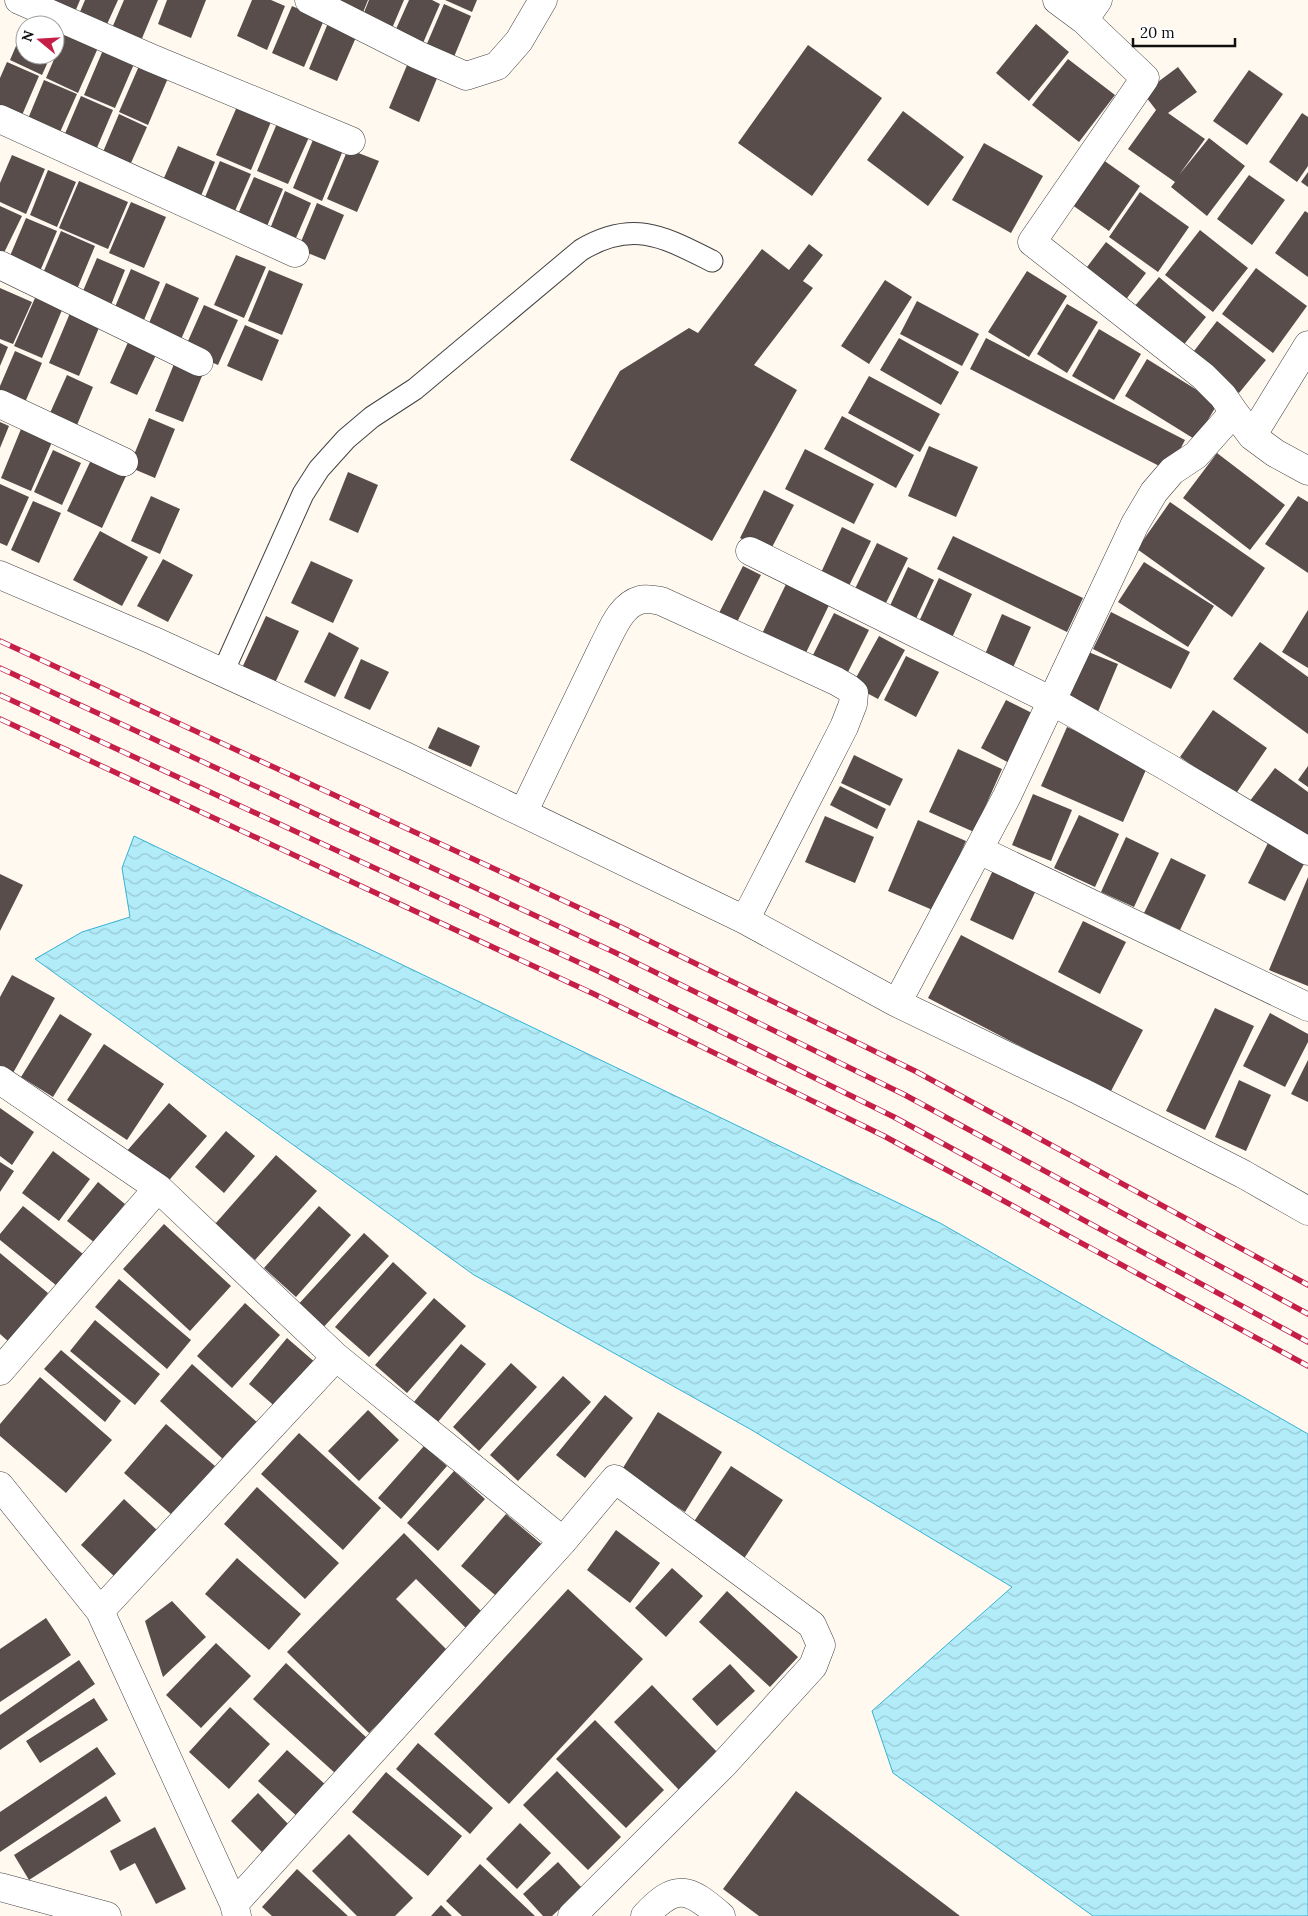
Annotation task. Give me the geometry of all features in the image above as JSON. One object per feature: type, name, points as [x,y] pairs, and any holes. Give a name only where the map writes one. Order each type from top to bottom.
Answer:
[{"type":"street","points":[[19,0],[151,58],[350,141]]},
{"type":"street","points":[[308,0],[418,55],[466,76],[497,66],[519,42],[543,0]]},
{"type":"street","points":[[1057,0],[1091,10],[1145,78],[1032,242],[1203,376],[1224,396],[1252,436],[1275,453],[1308,471]]},
{"type":"street","points":[[0,119],[295,253]]},
{"type":"street","points":[[0,265],[199,362]]},
{"type":"street","points":[[1252,436],[1308,345]]},
{"type":"street","points":[[0,404],[124,462]]},
{"type":"street","points":[[897,1003],[1007,796],[1135,524],[1154,492],[1172,471],[1196,455],[1234,412]]},
{"type":"street","points":[[750,551],[1052,701],[1169,768],[1308,852]]},
{"type":"street","points":[[0,575],[223,672],[405,756],[745,920],[897,1003],[1080,1091],[1243,1174],[1308,1211]]},
{"type":"street","points":[[523,813],[618,620],[629,605],[642,599],[661,601],[836,681],[854,693],[853,704],[844,727],[745,920]]},
{"type":"street","points":[[979,850],[1308,1007]]},
{"type":"street","points":[[0,1080],[158,1188],[336,1357],[564,1541]]},
{"type":"street","points":[[0,1371],[158,1188]]},
{"type":"street","points":[[100,1611],[336,1357]]},
{"type":"street","points":[[0,1486],[100,1611],[236,1910],[564,1541],[615,1479],[812,1625],[821,1645],[813,1666],[724,1764],[572,1916]]},
{"type":"street","points":[[0,1886],[107,1916]]},
{"type":"street","points":[[645,1916],[654,1906],[669,1895],[677,1892],[690,1893],[702,1899],[721,1916]]},
{"type":"lane","points":[[223,672],[303,494],[319,469],[346,439],[372,417],[415,389],[581,250],[597,240],[617,234],[636,233],[668,239],[712,261]]},
{"type":"water","points":[[134,836],[940,1223],[1308,1434],[1308,1916],[1093,1916],[893,1773],[872,1711],[1012,1587],[750,1429],[474,1275],[35,959],[82,932],[130,917],[122,868]]},
{"type":"building","points":[[44,0],[80,0],[72,19]]},
{"type":"building","points":[[85,0],[118,0],[103,33],[77,19]]},
{"type":"building","points":[[124,0],[158,0],[138,48],[109,35]]},
{"type":"building","points":[[167,0],[206,0],[191,38],[158,24]]},
{"type":"building","points":[[252,0],[271,0],[285,6],[267,50],[237,36]]},
{"type":"building","points":[[335,0],[368,0],[360,20]]},
{"type":"building","points":[[369,0],[404,0],[390,33],[361,20]]},
{"type":"building","points":[[409,0],[432,0],[440,4],[420,50],[392,38]]},
{"type":"building","points":[[445,0],[477,0],[472,12]]},
{"type":"building","points":[[444,4],[471,16],[451,64],[423,53]]},
{"type":"building","points":[[292,6],[324,20],[304,67],[272,53]]},
{"type":"building","points":[[31,11],[40,15],[29,15]]},
{"type":"building","points":[[328,23],[357,35],[337,81],[309,69]]},
{"type":"building","points":[[1036,24],[1069,52],[1029,101],[996,73]]},
{"type":"building","points":[[68,27],[101,41],[78,93],[46,78],[52,65],[65,65],[65,34]]},
{"type":"building","points":[[106,43],[137,57],[115,108],[84,95]]},
{"type":"building","points":[[808,45],[882,98],[812,196],[738,143]]},
{"type":"building","points":[[15,48],[15,62],[10,60]]},
{"type":"building","points":[[410,58],[440,71],[419,122],[389,108]]},
{"type":"building","points":[[142,59],[171,71],[148,125],[119,112]]},
{"type":"building","points":[[1068,59],[1115,95],[1079,142],[1032,105]]},
{"type":"building","points":[[7,62],[39,76],[19,122],[0,114],[0,78]]},
{"type":"building","points":[[21,65],[46,65],[42,75]]},
{"type":"building","points":[[1178,67],[1197,92],[1168,113],[1205,139],[1179,175],[1209,138],[1245,166],[1207,216],[1171,187],[1175,182],[1128,149],[1156,110],[1143,93]]},
{"type":"building","points":[[1249,70],[1283,94],[1247,145],[1213,121]]},
{"type":"building","points":[[44,80],[77,94],[57,139],[25,126]]},
{"type":"building","points":[[81,96],[113,110],[93,157],[61,143]]},
{"type":"building","points":[[239,102],[273,117],[251,170],[216,155]]},
{"type":"building","points":[[903,111],[964,157],[928,206],[867,160]]},
{"type":"building","points":[[1302,113],[1308,117],[1308,166],[1297,182],[1269,162]]},
{"type":"building","points":[[119,114],[147,127],[127,172],[100,159]]},
{"type":"building","points":[[278,121],[310,135],[288,184],[257,171]]},
{"type":"building","points":[[315,135],[344,148],[322,201],[293,188]]},
{"type":"building","points":[[984,143],[1043,176],[1011,233],[952,200]]},
{"type":"building","points":[[178,146],[215,162],[198,203],[160,187]]},
{"type":"building","points":[[348,149],[379,161],[357,212],[327,199]]},
{"type":"building","points":[[12,155],[45,169],[26,214],[0,202],[0,183]]},
{"type":"building","points":[[1099,157],[1140,186],[1109,231],[1068,202]]},
{"type":"building","points":[[220,161],[251,174],[231,220],[201,207]]},
{"type":"building","points":[[48,170],[76,182],[57,227],[30,215]]},
{"type":"building","points":[[1308,172],[1308,187],[1301,182]]},
{"type":"building","points":[[1249,175],[1285,200],[1252,245],[1217,219]]},
{"type":"building","points":[[254,177],[283,189],[264,233],[235,221]]},
{"type":"building","points":[[79,181],[128,202],[108,249],[59,228]]},
{"type":"building","points":[[285,191],[311,203],[293,245],[268,234]]},
{"type":"building","points":[[1140,192],[1189,227],[1158,272],[1109,237]]},
{"type":"building","points":[[131,202],[166,217],[144,268],[109,253]]},
{"type":"building","points":[[317,203],[344,215],[325,260],[298,249]]},
{"type":"building","points":[[0,206],[22,216],[0,261]]},
{"type":"building","points":[[1305,211],[1308,213],[1308,277],[1275,253]]},
{"type":"building","points":[[26,218],[57,231],[38,276],[7,263]]},
{"type":"building","points":[[1200,230],[1248,268],[1213,312],[1165,275]]},
{"type":"building","points":[[61,231],[95,246],[75,294],[40,280]]},
{"type":"building","points":[[1106,242],[1146,273],[1124,302],[1084,271]]},
{"type":"building","points":[[809,244],[823,255],[803,281],[813,288],[754,365],[797,390],[712,541],[570,460],[620,371],[689,328],[698,333],[762,249],[789,270]]},
{"type":"building","points":[[236,255],[266,267],[244,318],[214,305]]},
{"type":"building","points":[[97,258],[125,270],[109,310],[80,298]]},
{"type":"building","points":[[1256,268],[1307,306],[1273,353],[1222,314]]},
{"type":"building","points":[[131,269],[160,282],[141,327],[112,314]]},
{"type":"building","points":[[269,270],[303,284],[282,335],[248,321]]},
{"type":"building","points":[[1027,271],[1067,296],[1029,357],[988,332]]},
{"type":"building","points":[[1159,277],[1206,317],[1182,347],[1134,307]]},
{"type":"building","points":[[885,280],[912,297],[869,364],[841,346]]},
{"type":"building","points":[[166,283],[199,298],[179,344],[146,330]]},
{"type":"building","points":[[0,288],[32,302],[13,344],[0,339]]},
{"type":"building","points":[[35,298],[62,310],[42,358],[14,346]]},
{"type":"building","points":[[917,301],[979,334],[962,366],[900,334]]},
{"type":"building","points":[[1067,304],[1098,322],[1067,373],[1037,354]]},
{"type":"building","points":[[204,305],[238,320],[218,365],[184,350]]},
{"type":"building","points":[[73,306],[103,318],[79,376],[49,363]]},
{"type":"building","points":[[1217,321],[1266,360],[1239,393],[1191,355]]},
{"type":"building","points":[[245,325],[279,340],[262,381],[227,366]]},
{"type":"building","points":[[1099,329],[1141,354],[1114,400],[1072,376]]},
{"type":"building","points":[[899,338],[959,372],[941,405],[880,370]]},
{"type":"building","points":[[986,338],[1185,440],[1169,471],[970,369]]},
{"type":"building","points":[[129,340],[157,353],[137,395],[110,383]]},
{"type":"building","points":[[0,343],[8,347],[0,366]]},
{"type":"building","points":[[15,351],[42,363],[23,407],[0,398],[0,386]]},
{"type":"building","points":[[1147,359],[1218,403],[1196,440],[1125,396]]},
{"type":"building","points":[[174,364],[202,376],[183,422],[155,411]]},
{"type":"building","points":[[67,375],[93,387],[77,425],[50,413]]},
{"type":"building","points":[[869,376],[940,414],[920,452],[848,413]]},
{"type":"building","points":[[842,416],[914,455],[896,488],[824,449]]},
{"type":"building","points":[[149,418],[175,429],[155,478],[129,467]]},
{"type":"building","points":[[0,422],[9,426],[0,448]]},
{"type":"building","points":[[21,429],[52,442],[31,491],[1,478]]},
{"type":"building","points":[[929,446],[978,467],[956,517],[908,496]]},
{"type":"building","points":[[805,449],[874,484],[854,524],[785,489]]},
{"type":"building","points":[[53,450],[81,463],[62,505],[34,492]]},
{"type":"building","points":[[1217,453],[1285,505],[1250,550],[1183,498]]},
{"type":"building","points":[[91,460],[126,476],[102,528],[67,511]]},
{"type":"building","points":[[348,472],[378,485],[358,533],[329,520]]},
{"type":"building","points":[[0,484],[29,497],[7,546],[0,543]]},
{"type":"building","points":[[764,490],[794,505],[769,553],[740,538]]},
{"type":"building","points":[[151,496],[180,509],[160,554],[131,541]]},
{"type":"building","points":[[1298,496],[1308,502],[1308,573],[1265,544]]},
{"type":"building","points":[[33,501],[61,513],[39,563],[11,550]]},
{"type":"building","points":[[1170,502],[1265,568],[1232,617],[1137,549]]},
{"type":"building","points":[[842,527],[871,541],[847,590],[819,577]]},
{"type":"building","points":[[100,531],[148,557],[122,606],[73,580]]},
{"type":"building","points":[[953,536],[1083,598],[1067,632],[937,569]]},
{"type":"building","points":[[877,543],[908,558],[883,609],[852,595]]},
{"type":"building","points":[[163,559],[193,575],[168,622],[137,606]]},
{"type":"building","points":[[311,561],[353,580],[333,623],[291,603]]},
{"type":"building","points":[[1144,562],[1214,606],[1188,647],[1118,602]]},
{"type":"building","points":[[743,566],[761,575],[735,626],[717,617]]},
{"type":"building","points":[[908,567],[934,580],[914,623],[888,610]]},
{"type":"building","points":[[939,578],[972,594],[950,642],[917,626]]},
{"type":"building","points":[[788,580],[831,601],[802,661],[759,640]]},
{"type":"building","points":[[1308,610],[1308,668],[1282,652]]},
{"type":"building","points":[[1111,612],[1190,652],[1171,689],[1093,649]]},
{"type":"building","points":[[834,613],[869,630],[844,680],[809,663]]},
{"type":"building","points":[[1002,614],[1031,627],[1011,672],[983,659]]},
{"type":"building","points":[[266,616],[299,631],[275,683],[242,668]]},
{"type":"building","points":[[329,632],[359,648],[335,697],[304,682]]},
{"type":"building","points":[[879,636],[905,650],[878,699],[852,685]]},
{"type":"building","points":[[1260,642],[1308,677],[1308,734],[1233,679]]},
{"type":"building","points":[[1086,651],[1118,664],[1097,714],[1066,701]]},
{"type":"building","points":[[906,656],[939,672],[916,717],[884,700]]},
{"type":"building","points":[[361,659],[389,672],[370,710],[344,698]]},
{"type":"building","points":[[1006,700],[1038,716],[1013,765],[981,748]]},
{"type":"building","points":[[1213,710],[1267,748],[1235,795],[1180,757]]},
{"type":"building","points":[[438,727],[480,746],[471,767],[428,748]]},
{"type":"building","points":[[1067,727],[1149,763],[1123,822],[1041,786]]},
{"type":"building","points":[[958,749],[1002,769],[974,832],[929,812]]},
{"type":"building","points":[[854,755],[903,779],[890,806],[841,783]]},
{"type":"building","points":[[1308,766],[1308,787],[1298,780]]},
{"type":"building","points":[[1275,768],[1308,792],[1308,838],[1246,806]]},
{"type":"building","points":[[840,786],[886,809],[877,829],[830,805]]},
{"type":"building","points":[[1033,794],[1072,810],[1051,861],[1012,845]]},
{"type":"building","points":[[1079,815],[1119,834],[1095,887],[1054,868]]},
{"type":"building","points":[[825,816],[874,837],[855,883],[805,862]]},
{"type":"building","points":[[918,820],[966,841],[935,911],[888,891]]},
{"type":"building","points":[[1126,837],[1159,853],[1134,907],[1101,892]]},
{"type":"building","points":[[1269,841],[1306,860],[1285,901],[1248,883]]},
{"type":"building","points":[[1171,858],[1206,875],[1180,930],[1144,913]]},
{"type":"building","points":[[994,868],[1037,888],[1013,940],[970,920]]},
{"type":"building","points":[[0,874],[23,885],[0,931]]},
{"type":"building","points":[[1308,877],[1308,986],[1269,970]]},
{"type":"building","points":[[1083,921],[1126,942],[1100,994],[1058,972]]},
{"type":"building","points":[[961,935],[1143,1030],[1110,1093],[928,998]]},
{"type":"building","points":[[12,975],[55,998],[13,1073],[0,1066],[0,997]]},
{"type":"building","points":[[1215,1008],[1254,1026],[1205,1130],[1166,1111]]},
{"type":"building","points":[[1270,1013],[1308,1034],[1308,1042],[1285,1087],[1243,1066]]},
{"type":"building","points":[[60,1014],[92,1034],[53,1097],[21,1077]]},
{"type":"building","points":[[104,1044],[164,1084],[127,1140],[67,1100]]},
{"type":"building","points":[[1308,1060],[1308,1102],[1291,1094]]},
{"type":"building","points":[[1239,1080],[1271,1095],[1246,1151],[1215,1137]]},
{"type":"building","points":[[169,1103],[207,1136],[165,1185],[126,1152]]},
{"type":"building","points":[[0,1108],[34,1132],[12,1165],[0,1156]]},
{"type":"building","points":[[226,1131],[255,1156],[224,1193],[195,1167]]},
{"type":"building","points":[[53,1151],[90,1179],[59,1221],[22,1193]]},
{"type":"building","points":[[276,1155],[317,1191],[255,1260],[215,1224]]},
{"type":"building","points":[[0,1162],[14,1171],[0,1192]]},
{"type":"building","points":[[98,1182],[125,1204],[95,1243],[67,1221]]},
{"type":"building","points":[[23,1206],[88,1258],[62,1290],[0,1240],[0,1234]]},
{"type":"building","points":[[319,1206],[351,1235],[296,1297],[264,1268]]},
{"type":"building","points":[[164,1224],[231,1286],[190,1331],[123,1269]]},
{"type":"building","points":[[364,1233],[389,1256],[320,1331],[295,1308]]},
{"type":"building","points":[[0,1253],[48,1293],[9,1342],[0,1334]]},
{"type":"building","points":[[393,1262],[427,1293],[369,1357],[335,1327]]},
{"type":"building","points":[[119,1279],[191,1340],[167,1369],[95,1307]]},
{"type":"building","points":[[434,1298],[466,1326],[407,1393],[375,1365]]},
{"type":"building","points":[[245,1303],[280,1335],[232,1388],[197,1356]]},
{"type":"building","points":[[95,1320],[160,1374],[135,1405],[70,1351]]},
{"type":"building","points":[[287,1338],[317,1364],[278,1409],[249,1384]]},
{"type":"building","points":[[461,1344],[486,1364],[438,1422],[414,1402]]},
{"type":"building","points":[[61,1350],[121,1401],[105,1422],[44,1369]]},
{"type":"building","points":[[511,1363],[537,1387],[479,1451],[453,1427]]},
{"type":"building","points":[[192,1364],[259,1424],[225,1461],[160,1401]]},
{"type":"building","points":[[563,1376],[591,1402],[518,1481],[490,1455]]},
{"type":"building","points":[[40,1377],[112,1440],[66,1493],[0,1436],[0,1424]]},
{"type":"building","points":[[605,1395],[633,1418],[585,1478],[556,1455]]},
{"type":"building","points":[[368,1410],[399,1440],[359,1481],[328,1451]]},
{"type":"building","points":[[658,1412],[722,1452],[685,1512],[621,1471]]},
{"type":"building","points":[[166,1424],[215,1466],[172,1515],[124,1473]]},
{"type":"building","points":[[299,1433],[381,1508],[343,1550],[261,1474]]},
{"type":"building","points":[[424,1446],[447,1466],[401,1519],[378,1498]]},
{"type":"building","points":[[731,1466],[783,1500],[743,1560],[691,1526]]},
{"type":"building","points":[[454,1471],[485,1499],[438,1551],[407,1523]]},
{"type":"building","points":[[257,1487],[339,1563],[305,1599],[224,1524]]},
{"type":"building","points":[[124,1499],[159,1532],[116,1578],[81,1545]]},
{"type":"building","points":[[506,1514],[546,1548],[501,1600],[461,1566]]},
{"type":"building","points":[[616,1530],[660,1563],[630,1603],[587,1570]]},
{"type":"building","points":[[404,1533],[485,1615],[469,1631],[416,1579],[396,1599],[449,1652],[369,1733],[287,1652]]},
{"type":"building","points":[[237,1558],[301,1614],[269,1650],[205,1594]]},
{"type":"building","points":[[672,1568],[703,1596],[666,1637],[635,1608]]},
{"type":"building","points":[[568,1589],[643,1659],[509,1804],[434,1734]]},
{"type":"building","points":[[727,1591],[798,1657],[770,1687],[699,1622]]},
{"type":"building","points":[[172,1601],[206,1637],[163,1677],[145,1621]]},
{"type":"building","points":[[46,1618],[71,1655],[0,1702],[0,1649]]},
{"type":"building","points":[[216,1643],[251,1676],[201,1728],[166,1695]]},
{"type":"building","points":[[79,1660],[95,1684],[0,1750],[0,1715]]},
{"type":"building","points":[[286,1663],[367,1738],[335,1773],[253,1699]]},
{"type":"building","points":[[730,1664],[755,1691],[717,1726],[692,1699]]},
{"type":"building","points":[[652,1685],[718,1753],[679,1790],[614,1722]]},
{"type":"building","points":[[94,1698],[108,1720],[40,1763],[26,1741]]},
{"type":"building","points":[[230,1707],[270,1744],[229,1789],[189,1752]]},
{"type":"building","points":[[595,1720],[664,1790],[626,1828],[556,1759]]},
{"type":"building","points":[[418,1743],[493,1808],[470,1834],[396,1769]]},
{"type":"building","points":[[97,1747],[116,1774],[0,1852],[0,1812]]},
{"type":"building","points":[[287,1750],[327,1786],[299,1818],[258,1781]]},
{"type":"building","points":[[557,1771],[621,1837],[588,1870],[523,1805]]},
{"type":"building","points":[[386,1772],[462,1836],[428,1876],[352,1812]]},
{"type":"building","points":[[796,1791],[960,1916],[759,1916],[723,1889]]},
{"type":"building","points":[[258,1793],[291,1827],[264,1854],[231,1821]]},
{"type":"building","points":[[106,1796],[121,1821],[29,1880],[14,1855]]},
{"type":"building","points":[[520,1823],[551,1853],[517,1889],[486,1859]]},
{"type":"building","points":[[155,1827],[186,1889],[156,1904],[135,1863],[120,1871],[110,1851]]},
{"type":"building","points":[[349,1834],[413,1898],[395,1916],[357,1916],[312,1871]]},
{"type":"building","points":[[558,1862],[582,1888],[552,1916],[543,1916],[523,1894]]},
{"type":"building","points":[[480,1864],[535,1916],[462,1916],[446,1901]]},
{"type":"building","points":[[297,1869],[348,1916],[272,1916],[262,1907]]},
{"type":"building","points":[[441,1905],[452,1916],[431,1916]]},
{"type":"railway","points":[[0,641],[625,929],[917,1072],[1308,1285]]},
{"type":"railway","points":[[0,668],[614,952],[905,1095],[1308,1314]]},
{"type":"railway","points":[[0,695],[604,974],[894,1117],[1308,1342]]},
{"type":"railway","points":[[0,719],[594,994],[884,1136],[1308,1366]]}]
